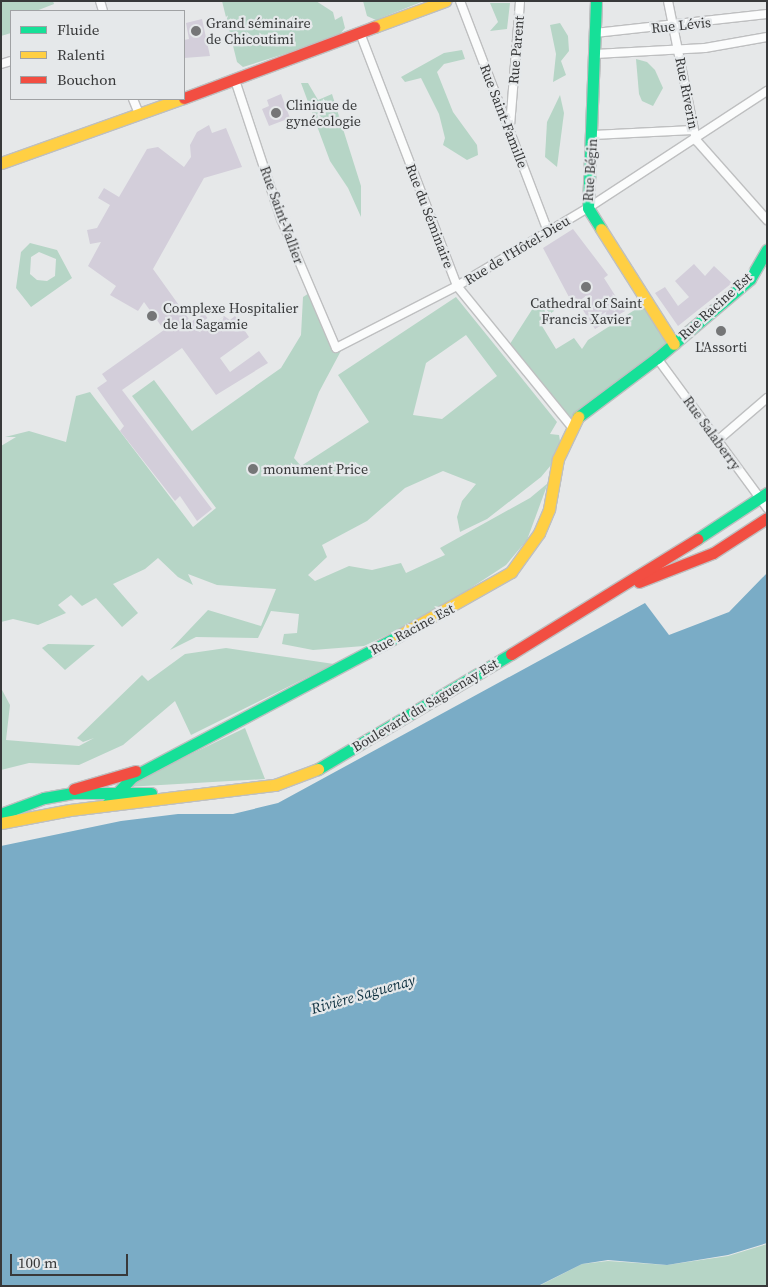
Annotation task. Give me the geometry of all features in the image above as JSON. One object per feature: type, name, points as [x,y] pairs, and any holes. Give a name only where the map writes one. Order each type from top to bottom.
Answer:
[{"type":"main road","points":[[185,97],[444,1]]},
{"type":"main road","name":"Rue Bégin","points":[[596,1],[593,136],[588,208],[674,344]]},
{"type":"main road","points":[[1,162],[176,100]]},
{"type":"main road","name":"Rue Racine Est","points":[[106,805],[122,784],[511,572],[526,556],[549,509],[558,459],[571,426],[579,415],[657,358],[750,279],[767,249]]},
{"type":"main road","name":"Boulevard du Saguenay Est","points":[[1,823],[106,805],[275,785],[309,774],[628,585],[765,500]]},
{"type":"main road","name":"Boulevard du Saguenay Est","points":[[628,585],[670,573],[704,557],[767,518]]},
{"type":"main road","name":"Rue Racine Est","points":[[44,798],[170,759]]},
{"type":"main road","name":"Boulevard du Saguenay Est","points":[[1,814],[44,798],[116,793],[211,792]]},
{"type":"street","name":"Rue Saint-Famille","points":[[460,1],[548,232]]},
{"type":"street","name":"Rue Parent","points":[[510,130],[520,1]]},
{"type":"street","name":"Rue Riverin","points":[[668,1],[675,27],[696,140],[767,220]]},
{"type":"street","name":"Rue Lévis","points":[[595,33],[675,27],[767,14]]},
{"type":"street","name":"Rue du Séminaire","points":[[360,33],[457,286],[571,426]]},
{"type":"street","points":[[595,54],[679,50],[767,37]]},
{"type":"street","name":"Rue Saint-Vallier","points":[[235,80],[281,218],[336,348]]},
{"type":"street","name":"Rue de l'Hôtel-Dieu","points":[[336,348],[457,286],[548,232],[696,140],[767,91]]},
{"type":"street","points":[[133,100],[138,114]]},
{"type":"street","points":[[593,136],[693,130]]},
{"type":"street","name":"Rue Salaberry","points":[[657,358],[765,500]]},
{"type":"street","points":[[718,440],[767,398]]},
{"type":"green space","points":[[1,1],[53,1],[54,4],[39,10],[10,10],[10,33],[1,36]]},
{"type":"green space","points":[[222,1],[316,1],[333,12],[335,20],[342,16],[345,28],[340,34],[243,67],[237,62]]},
{"type":"green space","points":[[363,1],[424,1],[376,20],[367,16]]},
{"type":"green space","points":[[490,3],[510,3],[507,29],[490,31],[498,22]]},
{"type":"green space","points":[[560,23],[568,36],[569,51],[561,61],[566,75],[553,82],[556,54],[550,25]]},
{"type":"green space","points":[[462,50],[465,59],[444,64],[437,72],[453,112],[477,145],[478,155],[467,160],[443,145],[445,138],[439,114],[421,78],[405,82],[401,77],[444,53]]},
{"type":"green space","points":[[636,59],[647,62],[655,70],[663,88],[653,106],[642,101],[639,94]]},
{"type":"green space","points":[[301,83],[308,83],[318,100],[332,94],[361,186],[361,217],[348,188],[330,161]]},
{"type":"green space","points":[[560,95],[564,113],[557,167],[545,157],[547,122]]},
{"type":"green space","points":[[30,243],[57,250],[72,278],[31,307],[16,288],[21,252]],"holes":[[[39,252],[56,259],[55,276],[47,281],[37,280],[30,274],[31,257]]]},
{"type":"green space","points":[[311,292],[332,342],[343,347],[319,392],[294,458],[301,466],[369,422],[338,375],[456,297],[557,422],[550,434],[559,435],[560,441],[556,459],[541,477],[487,519],[460,532],[457,517],[462,501],[476,484],[443,471],[405,488],[367,521],[322,545],[327,557],[308,575],[315,581],[349,566],[372,570],[401,563],[406,573],[445,555],[440,548],[530,498],[548,483],[527,540],[506,565],[431,614],[364,646],[313,650],[282,644],[284,634],[297,633],[299,614],[271,611],[258,638],[196,637],[170,650],[208,610],[261,626],[276,589],[217,585],[188,574],[193,585],[178,577],[158,558],[145,569],[113,584],[138,613],[122,627],[96,598],[82,606],[71,595],[58,605],[66,613],[38,625],[13,619],[1,622],[1,446],[16,437],[5,437],[29,431],[66,442],[76,396],[90,392],[193,527],[216,508],[132,396],[154,380],[192,431],[281,368],[301,335],[303,297]],"holes":[[[466,335],[497,376],[442,419],[413,415],[426,363]]]},
{"type":"green space","points":[[548,299],[554,311],[539,321],[556,349],[574,338],[582,349],[588,340],[647,302],[674,344],[571,426],[508,347],[533,308]]},
{"type":"green space","points":[[48,644],[95,645],[65,670],[42,648]]},
{"type":"green space","points":[[226,648],[334,664],[191,735],[175,701],[123,745],[79,765],[29,763],[1,770],[1,688],[10,705],[6,740],[79,746],[94,738],[83,742],[77,738],[142,675],[148,681],[185,654]]},
{"type":"green space","points":[[245,728],[265,779],[126,787],[129,784]]},
{"type":"green space","points":[[767,1244],[767,1286],[539,1286],[582,1264],[608,1261],[667,1265],[728,1256]]},
{"type":"water","name":"Rivière Saguenay","points":[[767,573],[767,1243],[728,1255],[667,1265],[608,1260],[582,1264],[538,1286],[1,1286],[1,846],[121,821],[178,814],[233,814],[278,803],[645,603],[669,635],[729,612]]},
{"type":"building","name":"Grand séminaire de Chicoutimi","points":[[202,19],[210,56],[185,58],[185,40],[189,39],[186,23]]},
{"type":"building","name":"Clinique de gynécologie","points":[[281,94],[290,118],[269,126],[262,109],[269,106],[267,100]]},
{"type":"building","points":[[209,125],[212,133],[226,128],[242,167],[204,178],[153,269],[191,322],[204,313],[212,325],[224,316],[230,320],[235,316],[249,337],[220,358],[230,372],[259,351],[268,363],[216,395],[182,348],[122,390],[212,509],[197,521],[180,496],[175,501],[120,431],[124,426],[97,388],[107,381],[102,374],[164,330],[144,302],[138,311],[110,295],[116,286],[88,266],[101,242],[90,244],[87,230],[97,228],[110,205],[98,198],[104,188],[119,197],[147,149],[158,147],[184,167],[191,157],[190,145],[197,132]]},
{"type":"building","name":"Cathedral of Saint Francis Xavier","points":[[573,229],[608,275],[604,278],[625,311],[595,329],[574,296],[570,299],[543,248]]},
{"type":"building","points":[[694,264],[705,276],[714,266],[732,283],[678,326],[655,293],[665,287],[678,306],[689,297],[675,281]]},
{"type":"traffic: fast","points":[[596,1],[588,208],[601,229]]},
{"type":"traffic: fast","points":[[578,417],[657,358],[750,279],[767,249]]},
{"type":"traffic: fast","points":[[697,539],[767,493]]},
{"type":"traffic: fast","points":[[106,805],[132,777],[398,636]]},
{"type":"traffic: fast","points":[[318,769],[511,654]]},
{"type":"traffic: fast","points":[[1,814],[44,798],[73,793],[151,793]]},
{"type":"traffic: slow","points":[[374,27],[445,1]]},
{"type":"traffic: slow","points":[[1,163],[178,100]]},
{"type":"traffic: slow","points":[[601,229],[674,344]]},
{"type":"traffic: slow","points":[[398,636],[511,572],[539,533],[549,509],[558,459],[578,417]]},
{"type":"traffic: slow","points":[[1,823],[70,810],[275,785],[318,769]]},
{"type":"traffic: jam","points":[[185,98],[374,27]]},
{"type":"traffic: jam","points":[[639,582],[713,553],[767,518]]},
{"type":"traffic: jam","points":[[511,654],[697,539]]},
{"type":"traffic: jam","points":[[74,789],[135,771]]},
{"type":"place","name":"Grand séminaire de Chicoutimi","points":[[196,31]]},
{"type":"place","name":"Clinique de gynécologie","points":[[276,113]]},
{"type":"place","name":"Cathedral of Saint Francis Xavier","points":[[586,287]]},
{"type":"place","name":"Complexe Hospitalier de la Sagamie","points":[[152,316]]},
{"type":"place","name":"L'Assorti","points":[[721,331]]},
{"type":"place","name":"monument Price","points":[[253,469]]}]
